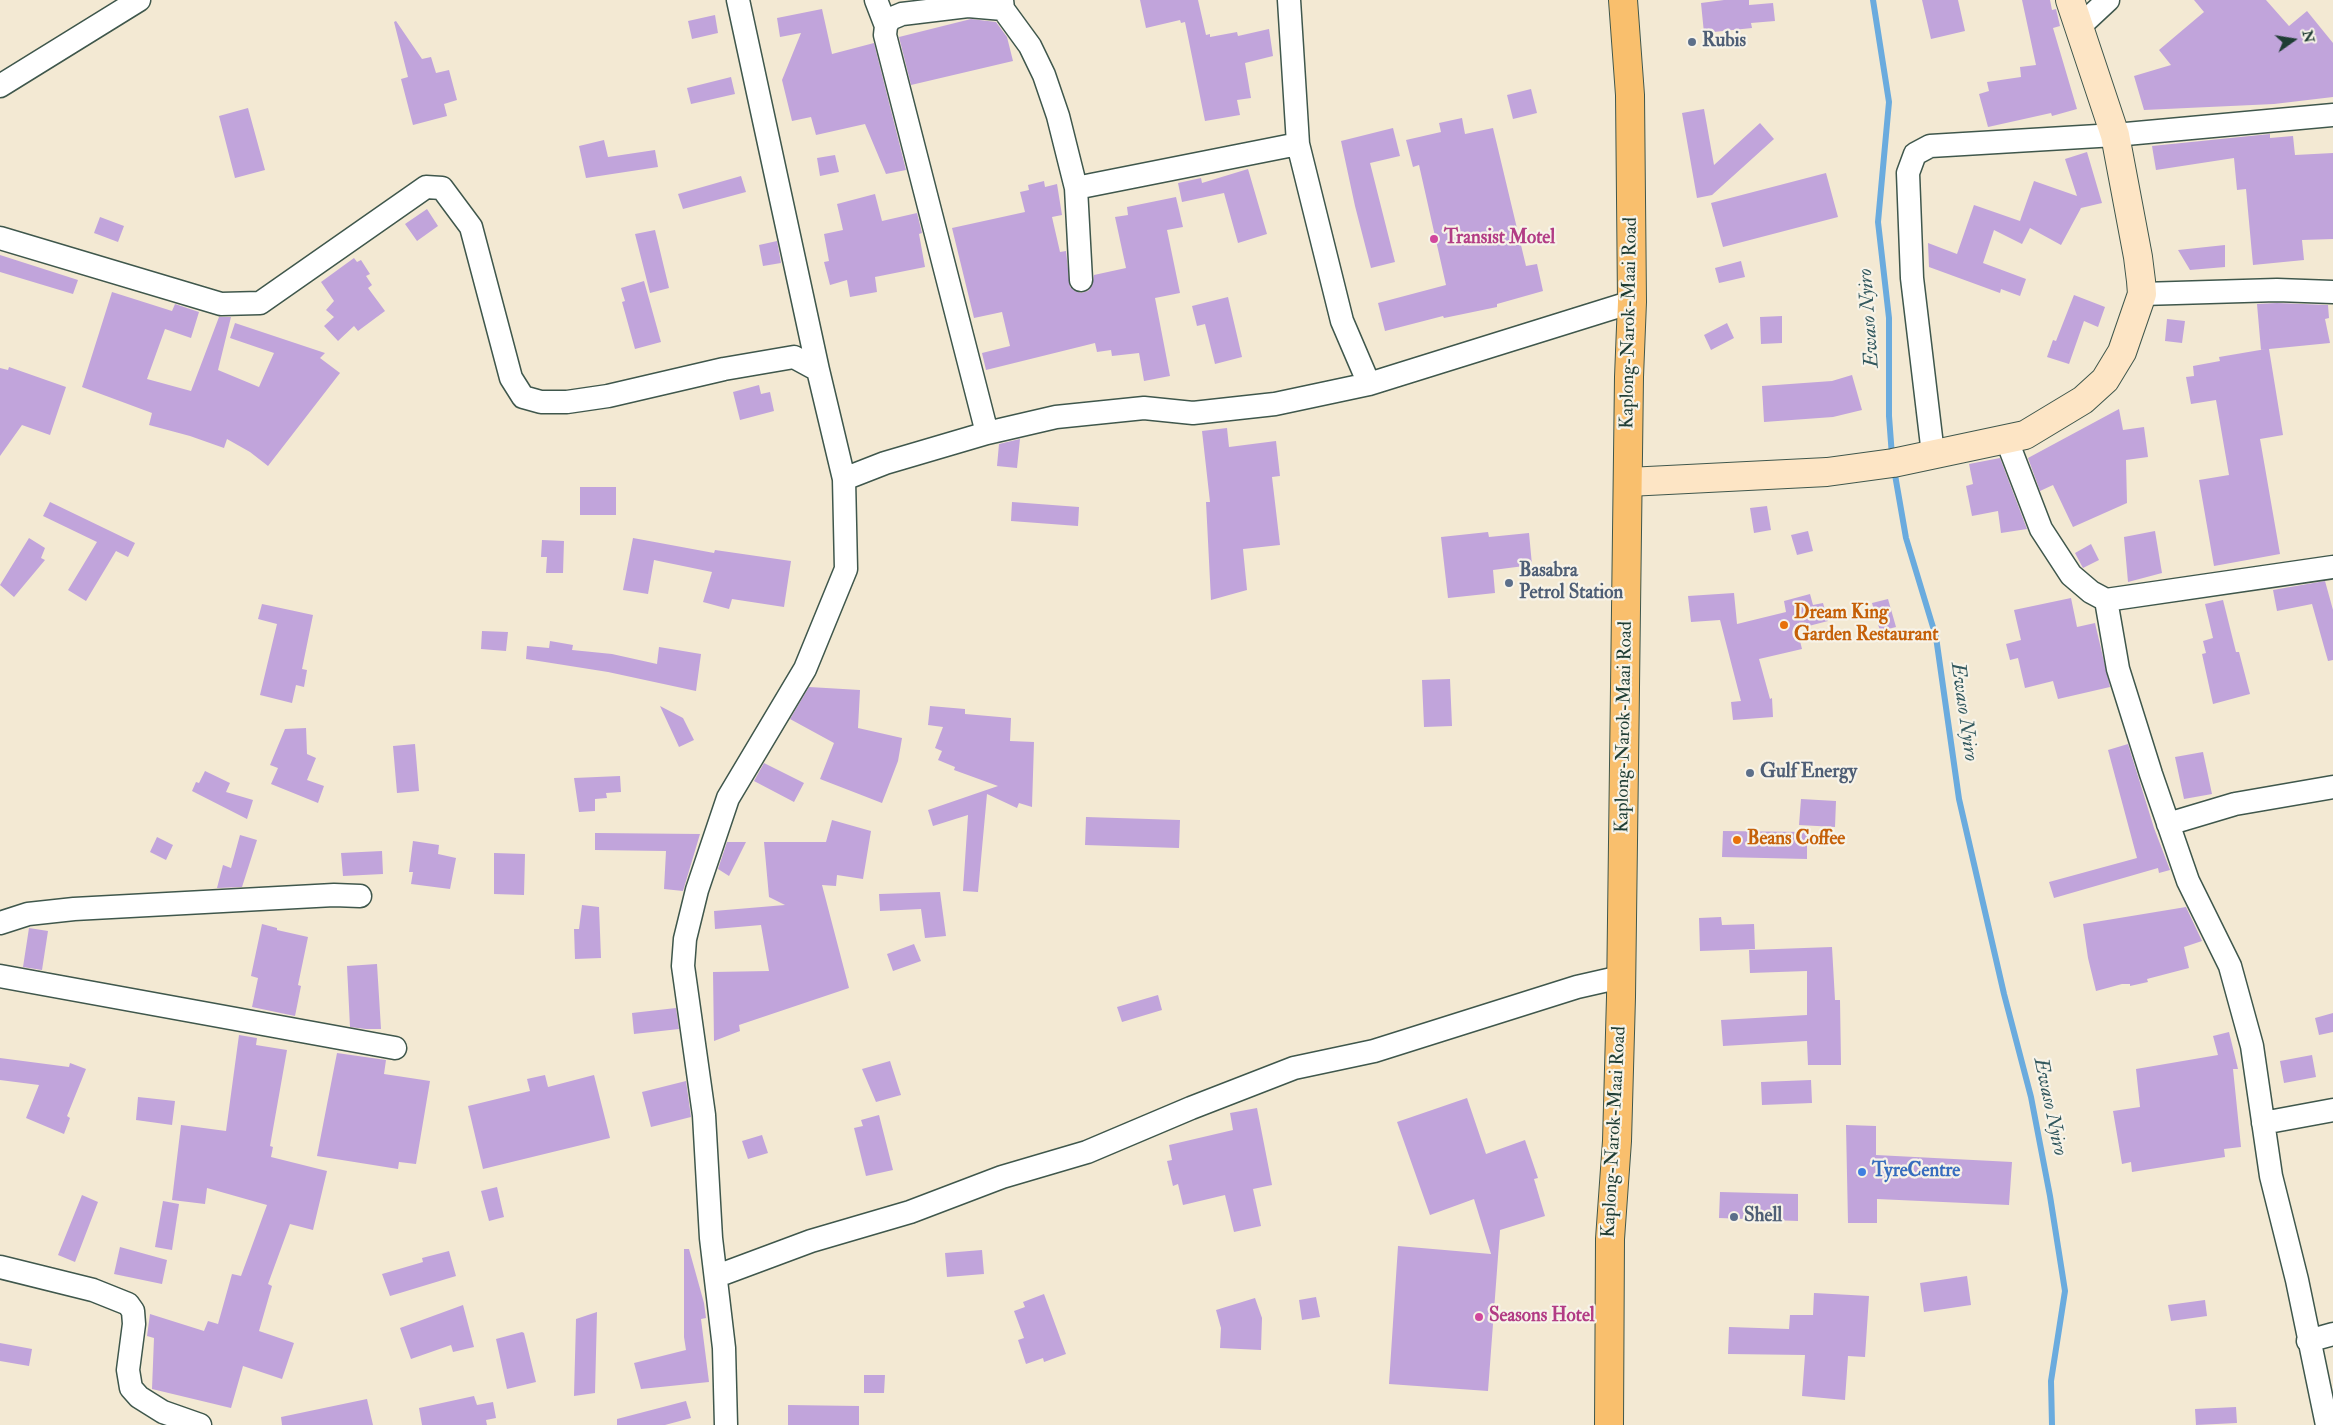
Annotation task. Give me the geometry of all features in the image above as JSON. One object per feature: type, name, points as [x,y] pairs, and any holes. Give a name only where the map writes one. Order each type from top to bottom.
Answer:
[{"type":"highway","name":"Kaplong-Narok-Maai Road","points":[[1609,1425],[1610,1239],[1617,1141],[1621,977],[1629,377],[1632,302],[1630,95],[1623,0]]},
{"type":"street","points":[[0,86],[139,0]]},
{"type":"street","points":[[726,1425],[724,1348],[711,1238],[704,1114],[683,966],[686,939],[697,890],[728,798],[805,669],[846,569],[844,479],[818,370],[738,0]]},
{"type":"street","points":[[876,0],[886,26]]},
{"type":"street","points":[[1289,0],[1291,63],[1298,144],[1342,322],[1369,384]]},
{"type":"street","points":[[1628,482],[1827,472],[1893,463],[2025,435],[2083,400],[2105,380],[2122,352],[2142,294],[2138,257],[2115,135],[2070,0]]},
{"type":"street","points":[[2078,28],[2108,0]]},
{"type":"street","points":[[987,433],[885,35],[886,26],[890,19],[902,14],[933,9],[1003,4],[1030,46],[1044,75],[1058,116],[1076,188],[1081,280]]},
{"type":"street","points":[[1933,454],[1912,268],[1908,173],[1915,154],[1930,146],[2115,135],[2333,114]]},
{"type":"street","points":[[1076,188],[1298,144]]},
{"type":"street","points":[[0,238],[221,304],[260,303],[426,187],[442,188],[471,227],[510,378],[522,397],[540,402],[566,402],[608,396],[724,369],[794,357],[818,370]]},
{"type":"street","points":[[2142,294],[2277,290],[2333,292]]},
{"type":"street","points":[[844,479],[885,462],[987,433],[1056,417],[1144,408],[1193,414],[1275,404],[1369,384],[1632,302]]},
{"type":"street","points":[[2006,438],[2041,529],[2071,574],[2092,592],[2106,600],[2333,567]]},
{"type":"street","points":[[2106,600],[2118,669],[2168,824],[2188,881],[2230,966],[2252,1046],[2271,1176],[2297,1280],[2308,1341],[2327,1425]]},
{"type":"street","points":[[2168,824],[2235,804],[2333,787]]},
{"type":"street","points":[[0,923],[28,914],[74,909],[334,895],[360,896]]},
{"type":"street","points":[[0,976],[395,1048]]},
{"type":"street","points":[[717,1276],[811,1241],[910,1212],[1002,1177],[1087,1152],[1294,1068],[1374,1051],[1577,987],[1621,977]]},
{"type":"street","points":[[2263,1123],[2333,1110]]},
{"type":"street","points":[[0,1267],[93,1290],[128,1304],[133,1311],[134,1324],[128,1370],[131,1388],[139,1396],[163,1412],[200,1425]]},
{"type":"street","points":[[2308,1341],[2333,1334]]},
{"type":"building","points":[[1140,0],[1198,0],[1206,35],[1210,34],[1210,37],[1237,32],[1238,36],[1269,29],[1273,56],[1245,63],[1251,98],[1237,100],[1240,115],[1205,121],[1185,22],[1181,23],[1180,20],[1146,28]]},
{"type":"building","points":[[1724,0],[1749,0],[1749,5],[1773,3],[1775,21],[1751,23],[1752,28],[1704,33],[1701,3]]},
{"type":"building","points":[[1922,0],[1958,0],[1965,31],[1931,39]]},
{"type":"building","points":[[2022,0],[2050,0],[2052,10],[2056,9],[2060,26],[2053,28],[2077,109],[2052,116],[2051,113],[1988,127],[1979,94],[1989,91],[1987,82],[2021,77],[2020,67],[2036,65]]},
{"type":"building","points":[[2194,0],[2266,0],[2289,26],[2307,11],[2333,43],[2333,97],[2274,104],[2144,110],[2134,76],[2171,65],[2159,50],[2204,12]]},
{"type":"building","points":[[822,9],[832,54],[874,43],[906,170],[886,174],[865,124],[816,135],[811,117],[792,121],[782,80],[801,33],[780,37],[777,18]]},
{"type":"building","points":[[715,15],[718,33],[692,39],[688,21]]},
{"type":"building","points":[[971,19],[996,22],[1007,37],[1013,61],[911,85],[899,37]]},
{"type":"building","points":[[396,21],[422,59],[431,57],[436,73],[449,70],[457,100],[444,104],[447,116],[413,125],[401,79],[408,77],[394,22]]},
{"type":"building","points":[[731,77],[735,94],[691,104],[687,88]]},
{"type":"building","points":[[1531,89],[1537,113],[1513,119],[1507,95]]},
{"type":"building","points":[[248,108],[265,170],[235,178],[219,116]]},
{"type":"building","points":[[1704,109],[1714,165],[1760,123],[1774,139],[1712,195],[1697,198],[1682,113]]},
{"type":"building","points":[[1462,118],[1465,134],[1493,128],[1526,266],[1537,264],[1543,291],[1497,304],[1497,307],[1444,318],[1443,316],[1385,331],[1378,303],[1446,285],[1419,165],[1413,167],[1406,140],[1441,132],[1439,123]]},
{"type":"building","points":[[1393,128],[1400,156],[1370,163],[1395,262],[1371,268],[1341,141]]},
{"type":"building","points":[[2270,134],[2270,138],[2293,136],[2295,155],[2333,153],[2333,239],[2302,240],[2304,260],[2253,265],[2246,189],[2237,190],[2234,158],[2156,170],[2152,146]]},
{"type":"building","points":[[604,140],[608,157],[655,150],[658,167],[586,178],[579,146]]},
{"type":"building","points":[[2087,152],[2102,203],[2081,208],[2061,245],[2030,228],[2022,244],[1994,230],[1983,263],[2026,279],[2020,296],[2001,289],[2000,293],[1929,267],[1928,243],[1957,254],[1974,205],[2020,221],[2034,181],[2077,196],[2065,159]]},
{"type":"building","points":[[835,155],[839,172],[820,176],[817,158]]},
{"type":"building","points":[[1248,169],[1267,234],[1238,243],[1224,193],[1182,202],[1178,183],[1201,178],[1202,183]]},
{"type":"building","points":[[1826,173],[1838,217],[1723,247],[1711,203]]},
{"type":"building","points":[[741,176],[746,192],[683,209],[678,194]]},
{"type":"building","points":[[1044,181],[1045,187],[1057,184],[1062,215],[1052,217],[1060,252],[1066,251],[1070,287],[1081,293],[1088,291],[1092,286],[1094,275],[1126,268],[1115,217],[1128,215],[1127,207],[1176,197],[1183,227],[1167,230],[1180,293],[1155,298],[1170,376],[1144,381],[1139,353],[1112,356],[1111,350],[1097,352],[1095,343],[986,370],[982,353],[1010,346],[1002,312],[974,318],[952,228],[1025,212],[1020,192],[1029,190],[1028,185]]},
{"type":"building","points":[[875,194],[882,221],[917,213],[922,233],[919,234],[925,267],[875,277],[877,292],[850,297],[847,280],[830,285],[824,262],[829,261],[824,234],[843,230],[837,204]]},
{"type":"building","points":[[427,209],[438,226],[417,241],[405,224]]},
{"type":"building","points":[[100,217],[124,226],[118,242],[94,233]]},
{"type":"building","points":[[655,230],[669,288],[650,293],[635,234]]},
{"type":"building","points":[[777,241],[781,263],[763,266],[759,245]]},
{"type":"building","points":[[2225,245],[2225,267],[2190,270],[2178,250]]},
{"type":"building","points":[[0,255],[78,280],[73,294],[0,272]]},
{"type":"building","points":[[354,258],[357,262],[361,260],[370,274],[366,276],[372,285],[368,288],[385,311],[358,331],[354,326],[338,341],[324,326],[334,317],[326,310],[334,301],[321,282]]},
{"type":"building","points":[[1741,261],[1745,277],[1719,283],[1715,268]]},
{"type":"building","points":[[644,281],[661,342],[635,349],[622,302],[625,301],[621,288]]},
{"type":"building","points":[[112,292],[172,311],[175,304],[199,312],[191,338],[165,329],[147,379],[191,391],[219,317],[231,317],[218,370],[259,387],[274,353],[230,338],[235,323],[325,353],[320,358],[340,373],[268,466],[250,452],[227,439],[224,448],[190,436],[149,425],[152,413],[82,387]]},
{"type":"building","points":[[2074,295],[2105,307],[2098,327],[2084,321],[2069,364],[2047,357],[2053,340],[2056,341]]},
{"type":"building","points":[[1228,297],[1242,357],[1215,364],[1205,324],[1197,326],[1192,306]]},
{"type":"building","points":[[2257,304],[2328,305],[2329,318],[2325,319],[2330,343],[2269,349],[2283,435],[2260,439],[2280,554],[2214,566],[2199,480],[2229,475],[2216,400],[2191,404],[2186,377],[2194,376],[2193,366],[2220,361],[2219,357],[2261,350]]},
{"type":"building","points":[[1782,316],[1782,343],[1761,344],[1760,317]]},
{"type":"building","points":[[2167,319],[2185,321],[2182,343],[2165,341]]},
{"type":"building","points":[[1727,323],[1734,338],[1711,350],[1704,335]]},
{"type":"building","points":[[9,367],[66,387],[50,435],[22,425],[0,456],[0,368],[8,370]]},
{"type":"building","points":[[1852,375],[1862,410],[1833,417],[1764,422],[1762,386],[1832,381]]},
{"type":"building","points":[[759,385],[761,394],[770,392],[774,411],[740,420],[733,392]]},
{"type":"building","points":[[2119,409],[2123,430],[2144,427],[2148,457],[2126,460],[2127,503],[2073,527],[2053,485],[2040,491],[2028,458]]},
{"type":"building","points":[[1227,428],[1229,447],[1276,441],[1280,476],[1272,477],[1280,545],[1243,549],[1247,590],[1211,600],[1206,502],[1210,502],[1202,431]]},
{"type":"building","points":[[1020,439],[1017,468],[997,466],[999,444]]},
{"type":"building","points":[[2000,458],[2027,529],[2001,533],[1998,511],[1972,516],[1966,486],[1973,484],[1969,464]]},
{"type":"building","points":[[580,487],[616,487],[616,515],[580,515]]},
{"type":"building","points":[[50,502],[135,543],[128,557],[116,551],[86,601],[68,590],[97,542],[43,516]]},
{"type":"building","points":[[1012,502],[1079,507],[1078,526],[1011,521]]},
{"type":"building","points":[[1767,506],[1771,530],[1754,533],[1750,508]]},
{"type":"building","points":[[1808,531],[1813,551],[1797,555],[1791,535]]},
{"type":"building","points":[[2155,531],[2162,573],[2128,582],[2124,537]]},
{"type":"building","points":[[1488,532],[1489,537],[1529,533],[1532,565],[1493,570],[1495,593],[1448,598],[1441,537]]},
{"type":"building","points":[[29,538],[45,548],[41,558],[45,560],[14,597],[0,585]]},
{"type":"building","points":[[633,538],[714,553],[715,550],[791,561],[784,607],[732,599],[729,609],[703,602],[712,572],[654,560],[648,594],[623,590]]},
{"type":"building","points":[[542,540],[564,541],[563,573],[546,573],[547,557],[541,557]]},
{"type":"building","points":[[2091,544],[2099,560],[2083,568],[2075,553]]},
{"type":"building","points":[[2325,581],[2333,610],[2333,660],[2328,661],[2312,604],[2277,611],[2273,590]]},
{"type":"building","points":[[1734,593],[1737,624],[1786,612],[1784,601],[1810,594],[1813,605],[1823,603],[1828,621],[1797,629],[1802,649],[1759,659],[1770,699],[1772,698],[1773,717],[1733,720],[1731,702],[1741,701],[1720,620],[1691,622],[1688,596]]},
{"type":"building","points":[[2071,598],[2077,627],[2095,623],[2110,687],[2058,699],[2053,681],[2025,688],[2018,658],[2010,660],[2006,644],[2021,640],[2014,610]]},
{"type":"building","points":[[1888,599],[1896,627],[1880,631],[1872,603]]},
{"type":"building","points":[[2223,600],[2236,652],[2239,652],[2250,694],[2213,704],[2202,654],[2206,653],[2203,641],[2213,638],[2205,604]]},
{"type":"building","points":[[262,604],[313,615],[302,669],[307,670],[304,687],[296,685],[292,703],[260,695],[277,624],[258,619]]},
{"type":"building","points":[[482,631],[508,632],[506,651],[481,649]]},
{"type":"building","points":[[550,641],[573,645],[572,650],[612,654],[657,664],[659,647],[701,654],[696,691],[608,672],[526,659],[527,646],[549,648]]},
{"type":"building","points":[[1450,679],[1452,726],[1424,727],[1422,680]]},
{"type":"building","points":[[809,687],[860,690],[858,728],[902,738],[898,761],[882,803],[820,779],[834,743],[790,719]]},
{"type":"building","points":[[660,706],[683,718],[694,740],[679,747]]},
{"type":"building","points":[[930,706],[965,709],[965,714],[1011,718],[1010,741],[1034,742],[1032,807],[1019,803],[1017,808],[987,794],[978,892],[963,891],[968,815],[933,826],[928,810],[998,786],[954,770],[955,767],[938,760],[942,751],[935,748],[943,727],[928,725]]},
{"type":"building","points":[[306,728],[307,754],[316,758],[307,780],[324,786],[318,803],[271,784],[278,768],[270,765],[285,729]]},
{"type":"building","points":[[415,744],[419,791],[397,793],[393,746]]},
{"type":"building","points":[[2128,744],[2154,828],[2170,870],[2159,873],[2158,868],[2054,898],[2049,882],[2137,858],[2108,750]]},
{"type":"building","points":[[2203,752],[2212,794],[2184,799],[2175,757]]},
{"type":"building","points":[[764,763],[804,783],[794,802],[754,781]]},
{"type":"building","points":[[205,771],[230,783],[226,792],[253,800],[247,819],[192,791],[196,782],[199,783]]},
{"type":"building","points":[[620,776],[621,792],[606,793],[607,798],[595,799],[595,811],[579,812],[574,778]]},
{"type":"building","points":[[1801,799],[1836,801],[1835,827],[1799,825]]},
{"type":"building","points":[[1086,817],[1180,820],[1179,848],[1085,845]]},
{"type":"building","points":[[832,820],[871,831],[863,879],[837,875],[836,886],[822,885],[849,988],[739,1025],[740,1031],[714,1041],[713,972],[769,971],[761,925],[715,929],[714,911],[785,905],[769,897],[764,842],[826,842]]},
{"type":"building","points":[[1723,831],[1807,832],[1807,859],[1722,857]]},
{"type":"building","points":[[595,833],[700,834],[683,891],[664,889],[666,851],[595,850]]},
{"type":"building","points":[[240,835],[257,840],[242,887],[217,888],[223,865],[231,868]]},
{"type":"building","points":[[157,837],[173,845],[166,860],[150,852]]},
{"type":"building","points":[[413,841],[439,845],[438,854],[456,858],[450,889],[411,884],[413,872],[409,872]]},
{"type":"building","points":[[727,842],[746,842],[729,876],[718,869]]},
{"type":"building","points":[[382,851],[383,874],[343,876],[341,853]]},
{"type":"building","points":[[494,853],[525,854],[524,895],[494,894]]},
{"type":"building","points":[[940,892],[946,936],[925,938],[921,909],[880,911],[879,894]]},
{"type":"building","points":[[582,905],[599,907],[601,958],[575,959],[574,929],[579,929]]},
{"type":"building","points":[[2186,907],[2202,941],[2184,947],[2189,968],[2147,979],[2148,982],[2130,986],[2130,984],[2122,984],[2096,991],[2088,958],[2083,924]]},
{"type":"building","points":[[1721,917],[1722,925],[1754,924],[1755,949],[1700,951],[1699,918]]},
{"type":"building","points":[[262,924],[277,928],[277,930],[308,937],[298,985],[301,986],[295,1016],[252,1007],[258,978],[251,976]]},
{"type":"building","points":[[29,928],[48,931],[42,970],[23,967]]},
{"type":"building","points":[[914,944],[921,961],[893,971],[887,954]]},
{"type":"building","points":[[1832,947],[1835,1000],[1840,1000],[1841,1065],[1808,1065],[1807,1041],[1723,1046],[1721,1020],[1807,1015],[1807,971],[1750,973],[1749,950]]},
{"type":"building","points":[[377,964],[381,1029],[350,1027],[347,966]]},
{"type":"building","points":[[1158,995],[1162,1010],[1122,1022],[1117,1007]]},
{"type":"building","points":[[676,1008],[679,1029],[634,1034],[632,1013]]},
{"type":"building","points":[[2333,1013],[2333,1032],[2319,1035],[2315,1018]]},
{"type":"building","points":[[2229,1032],[2238,1069],[2233,1069],[2241,1147],[2224,1149],[2225,1157],[2132,1172],[2131,1162],[2122,1164],[2113,1111],[2140,1107],[2136,1069],[2218,1055],[2213,1036]]},
{"type":"building","points":[[239,1035],[257,1038],[256,1045],[287,1050],[270,1146],[273,1147],[271,1157],[327,1171],[313,1230],[290,1224],[268,1284],[272,1286],[259,1331],[294,1343],[282,1379],[243,1366],[231,1408],[152,1389],[154,1338],[147,1336],[150,1314],[204,1331],[208,1321],[218,1324],[232,1274],[241,1276],[267,1205],[207,1188],[205,1204],[172,1200],[181,1125],[226,1131]]},
{"type":"building","points":[[337,1053],[386,1060],[384,1074],[430,1081],[416,1164],[399,1162],[398,1169],[317,1156]]},
{"type":"building","points":[[2312,1055],[2316,1077],[2284,1083],[2280,1061]]},
{"type":"building","points":[[0,1058],[69,1067],[70,1063],[86,1069],[67,1116],[70,1118],[64,1134],[26,1118],[39,1085],[0,1080]]},
{"type":"building","points":[[890,1061],[901,1095],[876,1102],[862,1069]]},
{"type":"building","points":[[545,1075],[548,1087],[594,1075],[610,1138],[483,1169],[468,1106],[530,1091],[527,1079]]},
{"type":"building","points":[[1811,1080],[1812,1103],[1762,1105],[1761,1082]]},
{"type":"building","points":[[686,1081],[691,1117],[651,1127],[642,1092]]},
{"type":"building","points":[[138,1097],[175,1101],[172,1125],[136,1120]]},
{"type":"building","points":[[1467,1098],[1486,1154],[1525,1140],[1538,1178],[1534,1179],[1545,1216],[1500,1230],[1488,1391],[1389,1384],[1398,1246],[1491,1254],[1474,1199],[1430,1215],[1397,1122]]},
{"type":"building","points":[[1257,1108],[1272,1185],[1253,1189],[1261,1226],[1234,1232],[1225,1195],[1183,1205],[1178,1184],[1173,1186],[1167,1161],[1172,1160],[1169,1145],[1233,1130],[1230,1113]]},
{"type":"building","points":[[879,1115],[893,1170],[866,1176],[854,1128],[863,1126],[861,1120]]},
{"type":"building","points":[[1846,1125],[1876,1126],[1876,1155],[2012,1162],[2009,1205],[1877,1199],[1877,1223],[1848,1223]]},
{"type":"building","points":[[762,1135],[768,1153],[748,1159],[742,1141]]},
{"type":"building","points":[[497,1187],[504,1217],[489,1221],[481,1191]]},
{"type":"building","points":[[1720,1192],[1798,1194],[1798,1221],[1719,1218]]},
{"type":"building","points":[[82,1195],[98,1202],[75,1262],[58,1255]]},
{"type":"building","points":[[163,1201],[179,1204],[172,1250],[155,1247]]},
{"type":"building","points":[[120,1247],[167,1260],[162,1284],[114,1274]]},
{"type":"building","points":[[684,1249],[689,1249],[704,1303],[706,1318],[701,1319],[709,1382],[641,1389],[634,1363],[686,1350],[684,1337]]},
{"type":"building","points":[[982,1250],[984,1274],[947,1277],[945,1253]]},
{"type":"building","points":[[449,1251],[456,1276],[390,1296],[382,1274],[423,1262],[422,1258]]},
{"type":"building","points":[[1967,1276],[1971,1305],[1924,1312],[1920,1283]]},
{"type":"building","points":[[1814,1293],[1869,1296],[1865,1357],[1848,1356],[1845,1400],[1802,1396],[1805,1355],[1728,1354],[1729,1327],[1789,1329],[1790,1315],[1813,1315]]},
{"type":"building","points":[[1044,1294],[1066,1354],[1044,1362],[1043,1358],[1026,1364],[1018,1340],[1024,1338],[1014,1311],[1025,1307],[1023,1302]]},
{"type":"building","points":[[1316,1297],[1320,1317],[1302,1320],[1299,1300]]},
{"type":"building","points":[[1255,1298],[1262,1318],[1261,1350],[1220,1348],[1221,1328],[1216,1310]]},
{"type":"building","points":[[2205,1300],[2207,1316],[2171,1321],[2168,1305]]},
{"type":"building","points":[[463,1305],[474,1347],[453,1352],[451,1345],[411,1359],[400,1328]]},
{"type":"building","points":[[597,1312],[595,1393],[574,1396],[576,1319]]},
{"type":"building","points":[[524,1333],[536,1382],[507,1389],[496,1339]]},
{"type":"building","points":[[0,1343],[32,1349],[29,1366],[0,1361]]},
{"type":"building","points":[[864,1375],[885,1375],[884,1393],[864,1393]]},
{"type":"building","points":[[474,1396],[477,1405],[493,1402],[496,1418],[486,1420],[487,1425],[422,1425],[419,1408]]},
{"type":"building","points":[[367,1399],[373,1425],[282,1425],[281,1417]]},
{"type":"building","points":[[686,1401],[691,1418],[665,1425],[617,1425],[617,1419]]},
{"type":"building","points":[[788,1405],[859,1406],[859,1425],[788,1425]]},
{"type":"building","points":[[2236,1407],[2237,1423],[2196,1425],[2195,1409]]},
{"type":"waterway","name":"Ewaso Nyiro","points":[[1873,0],[1889,102],[1878,222],[1889,318],[1889,416],[1892,456]]},
{"type":"waterway","name":"Ewaso Nyiro","points":[[1894,469],[1906,538],[1936,637],[1959,799],[2004,994],[2031,1097],[2050,1196],[2065,1291],[2051,1381],[2052,1425]]},
{"type":"place","name":"Rubis","points":[[1692,42]]},
{"type":"place","name":"Transist Motel","points":[[1434,239]]},
{"type":"place","name":"Basabra Petrol Station","points":[[1509,583]]},
{"type":"place","name":"Dream King Garden Restaurant","points":[[1784,625]]},
{"type":"place","name":"Gulf Energy","points":[[1750,773]]},
{"type":"place","name":"Beans Coffee","points":[[1737,840]]},
{"type":"place","name":"TyreCentre","points":[[1862,1172]]},
{"type":"place","name":"Shell","points":[[1734,1217]]},
{"type":"place","name":"Seasons Hotel","points":[[1479,1317]]}]
